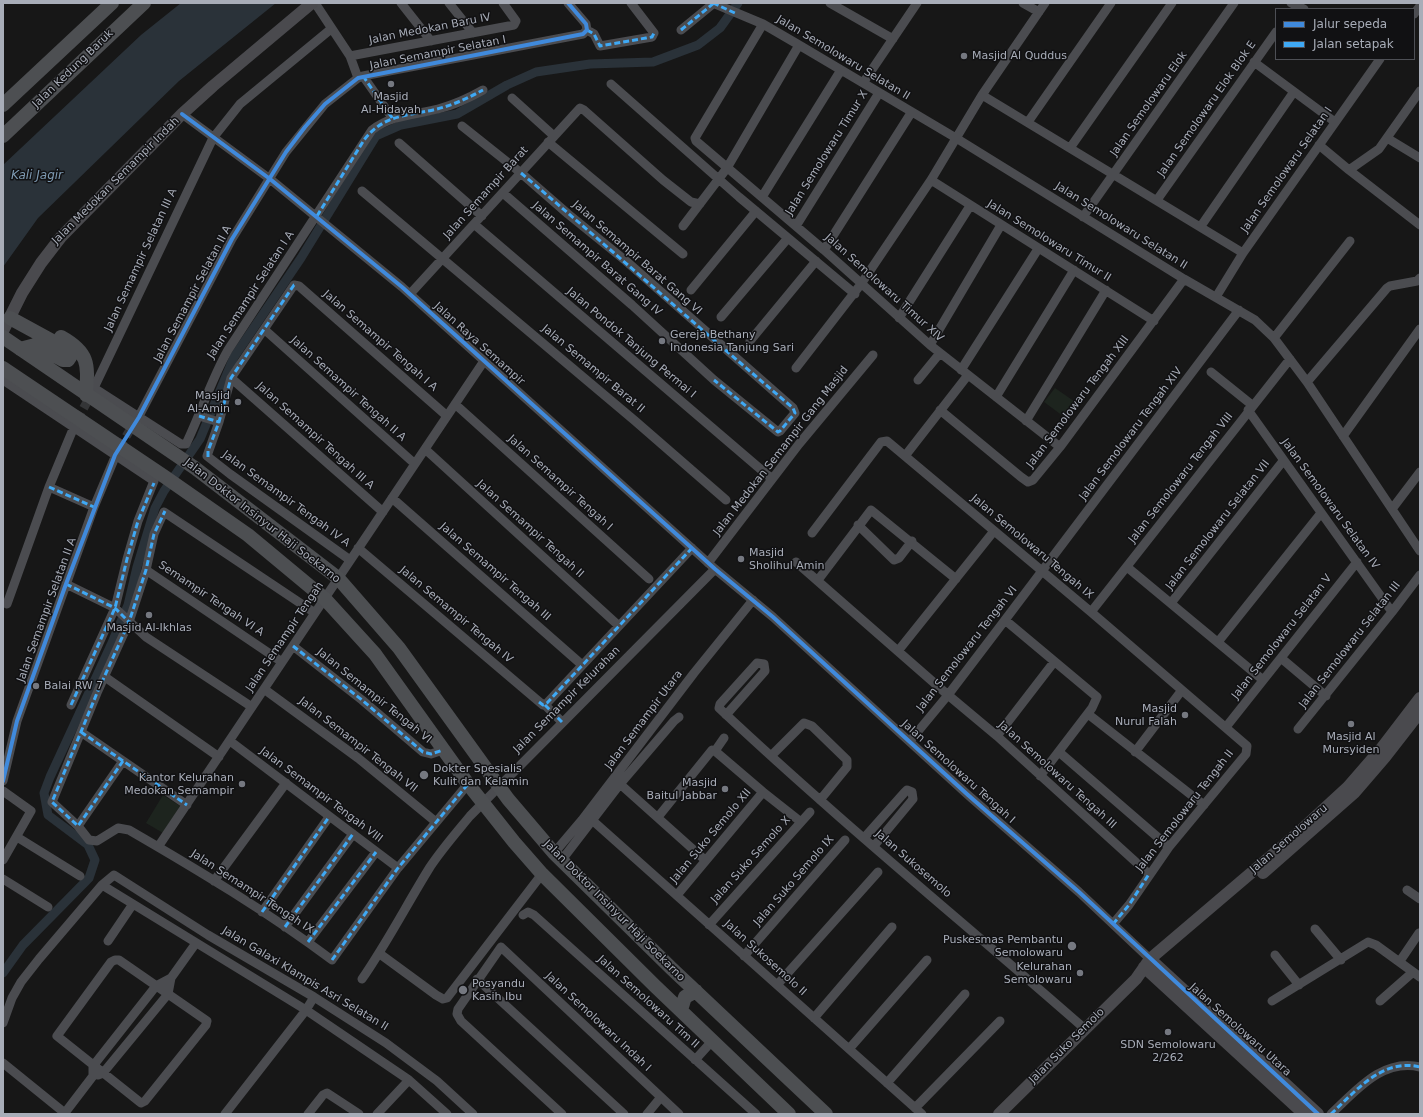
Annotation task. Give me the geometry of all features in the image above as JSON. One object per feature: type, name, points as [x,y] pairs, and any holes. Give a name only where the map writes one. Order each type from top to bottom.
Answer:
[{"type":"main road","name":"Jalan Kedung Baruk","points":[[3,105],[112,3]]},
{"type":"main road","name":"Jalan Kedung Baruk","points":[[3,136],[144,3]]},
{"type":"main road","points":[[12,315],[65,348],[70,357],[68,360],[63,360],[35,345],[19,348]]},
{"type":"main road","points":[[12,315],[79,348],[84,355],[88,369],[91,392]]},
{"type":"main road","name":"Jalan Doktor Insinyur Haji Soekarno","points":[[3,337],[91,392],[195,468],[338,578],[400,648],[498,786],[557,857],[671,968],[826,1114]]},
{"type":"main road","name":"Jalan Doktor Insinyur Haji Soekarno","points":[[4,373],[160,480],[180,488],[248,535],[325,599],[375,654],[468,784],[514,842],[542,874],[655,986],[789,1114]]},
{"type":"main road","points":[[655,986],[661,986],[668,981],[672,974],[671,968]]},
{"type":"main road","points":[[681,1010],[685,997],[696,991]]},
{"type":"street","points":[[314,3],[350,56],[361,77],[393,119]]},
{"type":"street","name":"Jalan Medokan Semampir Indah","points":[[3,331],[22,293],[51,248],[182,114],[213,86],[314,3]]},
{"type":"street","points":[[401,3],[431,41]]},
{"type":"street","points":[[449,3],[473,33]]},
{"type":"street","name":"Jalan Medokan Baru IV","points":[[350,56],[514,25],[516,21],[515,18],[503,3]]},
{"type":"street","points":[[568,3],[586,24],[585,32],[594,34],[600,46],[652,37],[654,33],[631,3]]},
{"type":"street","points":[[681,30],[714,3]]},
{"type":"street","name":"Jalan Semolowaru Selatan II","points":[[714,3],[763,24],[799,45],[879,92],[911,113],[956,138],[1184,279],[1255,320],[1274,338],[1290,358],[1420,551]]},
{"type":"street","points":[[830,3],[893,39]]},
{"type":"street","points":[[863,83],[917,3]]},
{"type":"street","points":[[1023,3],[1038,12]]},
{"type":"street","points":[[796,368],[855,294],[931,180],[982,95],[1045,3]]},
{"type":"street","points":[[1028,122],[1111,3]]},
{"type":"street","points":[[1070,148],[1172,3]]},
{"type":"street","name":"Jalan Semolowaru Elok","points":[[1083,217],[1234,3]]},
{"type":"street","name":"Jalan Semolowaru Timur XIV","points":[[763,24],[695,138],[696,140],[824,250],[930,345],[1060,447]]},
{"type":"street","name":"Jalan Semampir Selatan III A","points":[[91,392],[213,138],[240,104],[331,29]]},
{"type":"street","name":"Jalan Semampir Selatan I","points":[[270,179],[286,152],[325,104],[361,77],[585,32]]},
{"type":"street","name":"Jalan Semolowaru Elok Blok E","points":[[1157,200],[1275,33]]},
{"type":"street","points":[[683,226],[727,168],[799,45]]},
{"type":"street","name":"Jalan Semolowaru Selatan I","points":[[1216,297],[1243,253],[1379,60]]},
{"type":"street","points":[[1254,62],[1335,122]]},
{"type":"street","points":[[762,197],[841,70]]},
{"type":"street","points":[[611,84],[756,211],[855,294]]},
{"type":"street","name":"Jalan Semampir Selatan I A","points":[[91,392],[184,445],[201,416],[216,372],[228,350],[318,217],[372,130],[382,122],[444,107],[467,99],[483,90]]},
{"type":"street","points":[[1349,170],[1379,149],[1420,91]]},
{"type":"street","name":"Jalan Semolowaru Timur X","points":[[796,226],[879,92]]},
{"type":"street","points":[[1201,226],[1294,93]]},
{"type":"street","points":[[982,95],[1201,226],[1243,253]]},
{"type":"street","points":[[512,98],[551,139],[683,254]]},
{"type":"street","name":"Jalan Semampir Barat","points":[[410,294],[580,108],[663,180],[691,202],[700,204]]},
{"type":"street","points":[[824,250],[911,113]]},
{"type":"street","name":"Jalan Raya Semampir","points":[[182,114],[270,179],[410,294],[711,566],[753,600]]},
{"type":"street","name":"Jalan Semampir Barat Gang VI","points":[[462,126],[521,172],[573,219],[626,261],[793,408]]},
{"type":"street","points":[[1387,138],[1420,158]]},
{"type":"street","points":[[399,143],[482,216]]},
{"type":"street","points":[[1319,145],[1420,225]]},
{"type":"street","name":"Jalan Semampir Selatan II A","points":[[138,419],[232,239],[270,179]]},
{"type":"street","name":"Jalan Semolowaru Timur II","points":[[931,180],[1154,321]]},
{"type":"street","name":"Jalan Semampir Barat II","points":[[362,191],[443,258],[726,500]]},
{"type":"street","name":"Jalan Semampir Barat Gang IV","points":[[503,192],[632,305],[714,380],[778,432],[780,432],[794,413],[793,408]]},
{"type":"street","points":[[899,318],[970,206]]},
{"type":"street","points":[[691,290],[756,211]]},
{"type":"street","name":"Jalan Pondok Tanjung Permai I","points":[[474,224],[772,479]]},
{"type":"street","points":[[930,345],[1001,225]]},
{"type":"street","points":[[721,318],[788,238]]},
{"type":"street","points":[[1274,338],[1350,241]]},
{"type":"street","points":[[905,456],[940,410],[1038,249]]},
{"type":"street","points":[[750,341],[816,261]]},
{"type":"street","points":[[996,398],[1074,270]]},
{"type":"street","points":[[1307,382],[1387,288],[1390,286],[1416,281],[1420,278]]},
{"type":"street","name":"Jalan Semolowaru Tengah XIII","points":[[940,410],[1020,477],[1028,482],[1035,479],[1184,279]]},
{"type":"street","name":"Jalan Semampir Tengah I A","points":[[265,330],[296,284],[447,416]]},
{"type":"street","points":[[1026,421],[1106,290]]},
{"type":"street","name":"Jalan Semolowaru Tengah XIV","points":[[1041,571],[1111,481],[1239,310]]},
{"type":"street","points":[[1343,436],[1420,329]]},
{"type":"street","points":[[201,416],[218,421],[231,378],[265,330]]},
{"type":"street","name":"Jalan Semampir Tengah II A","points":[[265,330],[415,464]]},
{"type":"street","points":[[918,380],[940,353]]},
{"type":"street","name":"Jalan Medokan Semampir Gang Masjid","points":[[711,566],[772,479],[873,355]]},
{"type":"street","name":"Jalan Semolowaru Tengah VIII","points":[[1091,612],[1250,407],[1290,358]]},
{"type":"street","name":"Jalan Semampir Tengah","points":[[158,847],[484,361]]},
{"type":"street","name":"Jalan Semolowaru Selatan IV","points":[[1211,372],[1250,407],[1283,461],[1392,612]]},
{"type":"street","points":[[4,373],[152,478],[160,480],[138,521],[127,559],[117,610],[71,705]]},
{"type":"street","name":"Jalan Semampir Tengah III A","points":[[231,378],[382,512]]},
{"type":"street","name":"Jalan Semampir Tengah I","points":[[456,404],[649,579]]},
{"type":"street","name":"Jalan Semampir Tengah IV A","points":[[218,421],[208,451],[208,457],[350,560]]},
{"type":"street","points":[[7,604],[49,487],[75,424]]},
{"type":"street","name":"Jalan Semolowaru Tengah IX","points":[[812,532],[882,441],[887,441],[1226,727],[1247,746],[1247,752]]},
{"type":"street","name":"Jalan Semampir Tengah II","points":[[425,449],[619,626]]},
{"type":"street","name":"Jalan Semampir Selatan II A","points":[[3,781],[17,721],[94,507],[117,452]]},
{"type":"street","name":"Jalan Semolowaru Selatan VII","points":[[1171,603],[1283,461]]},
{"type":"street","points":[[1392,509],[1420,472]]},
{"type":"street","points":[[49,487],[94,507]]},
{"type":"street","name":"Jalan Semampir Tengah III","points":[[392,498],[581,664]]},
{"type":"street","points":[[818,580],[858,525],[869,511],[872,510],[956,579]]},
{"type":"street","points":[[123,761],[78,826],[52,802],[128,621],[146,570],[154,534],[165,511],[315,613]]},
{"type":"street","points":[[1218,642],[1321,513]]},
{"type":"street","points":[[858,525],[894,560],[898,558],[912,542]]},
{"type":"street","points":[[898,651],[994,531]]},
{"type":"street","name":"Jalan Semampir Tengah IV","points":[[358,548],[542,703],[562,722]]},
{"type":"street","points":[[542,703],[619,626],[692,548]]},
{"type":"street","name":"Jalan Semolowaru Tengah III","points":[[796,562],[997,736],[1149,874]]},
{"type":"street","name":"Jalan Semolowaru Selatan V","points":[[1226,727],[1357,562]]},
{"type":"street","name":"Jalan Semampir Kelurahan","points":[[362,979],[380,954],[431,866],[448,841],[482,802],[562,722],[711,566]]},
{"type":"street","points":[[1127,567],[1263,680]]},
{"type":"street","name":"Semampir Tengah VI A","points":[[146,570],[282,662]]},
{"type":"street","name":"Jalan Semolowaru Tengah VI","points":[[910,741],[948,695],[1041,571]]},
{"type":"street","name":"Jalan Semolowaru Selatan III","points":[[1298,729],[1326,696],[1420,575]]},
{"type":"street","points":[[66,584],[117,610],[146,637],[252,707]]},
{"type":"street","name":"Jalan Semolowaru Tengah I","points":[[753,600],[1113,924],[1150,965]]},
{"type":"street","name":"Jalan Semampir Utara","points":[[557,857],[582,820],[694,673],[753,600]]},
{"type":"street","points":[[1005,620],[1054,662],[1096,695],[1095,704],[1040,776]]},
{"type":"street","name":"Jalan Semampir Tengah VI","points":[[293,646],[362,700],[423,752],[431,754],[443,750]]},
{"type":"street","points":[[1281,658],[1326,696]]},
{"type":"street","points":[[997,736],[1054,662]]},
{"type":"street","points":[[757,663],[763,663],[766,667],[765,671],[726,715],[719,708],[719,705],[757,663]]},
{"type":"street","points":[[105,677],[219,756]]},
{"type":"street","name":"Jalan Semampir Tengah VII","points":[[264,689],[358,758],[436,822]]},
{"type":"street","points":[[1135,752],[1182,690]]},
{"type":"street","name":"Jalan Semolowaru","points":[[1351,790],[1420,698]]},
{"type":"street","name":"Jalan Semolowaru","points":[[1150,965],[1304,839],[1385,757],[1420,712]]},
{"type":"street","points":[[1088,714],[1204,805]]},
{"type":"street","name":"Jalan Sukosemolo","points":[[726,715],[820,800],[1085,1029]]},
{"type":"street","points":[[557,857],[592,820],[620,784],[679,717]]},
{"type":"street","points":[[771,756],[804,723],[812,726],[847,760],[848,763],[847,767],[820,800]]},
{"type":"street","points":[[81,732],[187,805]]},
{"type":"street","points":[[716,751],[724,738]]},
{"type":"street","name":"Jalan Semampir Tengah VIII","points":[[230,741],[398,868]]},
{"type":"street","points":[[658,817],[709,751],[716,751],[763,792],[801,822]]},
{"type":"street","points":[[1059,752],[1169,847]]},
{"type":"street","name":"Jalan Semolowaru Tengah II","points":[[1113,924],[1129,905],[1169,847],[1247,752]]},
{"type":"street","points":[[214,881],[286,783]]},
{"type":"street","points":[[398,868],[468,784]]},
{"type":"street","points":[[620,784],[705,860]]},
{"type":"street","points":[[864,838],[907,790],[912,792],[913,799],[874,846]]},
{"type":"street","points":[[3,791],[31,811],[3,860]]},
{"type":"street","name":"Jalan Suko Semolo XII","points":[[677,896],[705,860],[763,792]]},
{"type":"street","name":"Jalan Suko Semolo X","points":[[709,924],[810,812]]},
{"type":"street","points":[[262,912],[329,817]]},
{"type":"street","name":"Jalan Sukosemolo II","points":[[592,820],[919,1111]]},
{"type":"street","name":"Jalan Semampir Tengah IX","points":[[78,826],[86,837],[93,842],[97,841],[113,830],[123,828],[214,881],[308,942],[332,960],[398,868]]},
{"type":"street","points":[[285,928],[353,834]]},
{"type":"street","points":[[17,836],[80,876]]},
{"type":"street","name":"Jalan Suko Semolo IX","points":[[744,956],[846,840]]},
{"type":"street","points":[[308,942],[376,852]]},
{"type":"street","points":[[777,985],[878,872]]},
{"type":"street","points":[[380,954],[436,995],[443,999],[448,998],[542,874]]},
{"type":"street","name":"Jalan Galaxi Klampis Asri Selatan II","points":[[102,885],[112,876],[116,876],[208,935],[314,996],[412,1061],[473,1114]]},
{"type":"street","points":[[3,879],[48,907]]},
{"type":"street","points":[[3,1023],[12,998],[21,982],[102,885],[306,1010],[408,1080],[447,1114]]},
{"type":"street","points":[[1407,890],[1420,899]]},
{"type":"street","points":[[108,941],[134,904]]},
{"type":"street","name":"Jalan Semolowaru Tim II","points":[[523,915],[528,912],[534,915],[756,1114]]},
{"type":"street","points":[[814,1018],[892,928]]},
{"type":"street","points":[[1315,929],[1341,960]]},
{"type":"street","points":[[1400,961],[1419,933]]},
{"type":"street","points":[[1272,1001],[1370,942],[1400,961],[1417,975],[1380,1001]]},
{"type":"street","points":[[93,1076],[103,1074],[168,994],[172,978],[196,944]]},
{"type":"street","name":"Jalan Semolowaru Indah I","points":[[478,979],[501,947],[680,1114]]},
{"type":"street","points":[[1275,955],[1299,985]]},
{"type":"street","points":[[119,960],[156,986],[207,1021],[206,1025],[145,1101],[141,1103],[57,1036],[111,962],[119,960]]},
{"type":"street","points":[[849,1049],[927,960]]},
{"type":"street","name":"Jalan Suko Semolo","points":[[999,1114],[1150,965]]},
{"type":"street","name":"Jalan Semolowaru Utara","points":[[1150,965],[1304,1114]]},
{"type":"street","name":"Jalan Semolowaru Utara","points":[[1150,965],[1318,1114]]},
{"type":"street","points":[[3,1063],[65,1114],[93,1076],[93,1066],[156,986],[172,978]]},
{"type":"street","points":[[562,1114],[458,1016],[458,1009],[478,979],[624,1114]]},
{"type":"street","points":[[887,1083],[965,994]]},
{"type":"street","points":[[224,1114],[306,1010],[314,996]]},
{"type":"street","points":[[919,1111],[1000,1021]]},
{"type":"street","points":[[695,1060],[713,1040]]},
{"type":"street","points":[[1331,1114],[1379,1072],[1408,1065],[1420,1067]]},
{"type":"street","points":[[380,1113],[408,1080]]},
{"type":"street","points":[[308,1114],[323,1095],[327,1093],[359,1114]]},
{"type":"street","points":[[647,1114],[661,1097]]},
{"type":"shaded area","points":[[1055,388],[1078,404],[1067,419],[1044,402]]},
{"type":"shaded area","points":[[163,795],[180,806],[163,833],[146,823]]},
{"type":"water","name":"Kali Jagir","points":[[181,3],[276,3],[179,81],[38,218],[3,267],[3,165],[141,35]]},
{"type":"waterway","points":[[3,973],[23,945],[89,878],[95,860],[88,845],[48,815],[44,793],[128,605],[137,567],[155,508],[164,491],[200,439],[234,357],[301,258],[376,136],[401,125],[457,114],[507,85],[536,72],[590,64],[653,62],[698,45],[720,28],[738,3]]},
{"type":"tunnel","points":[[77,420],[92,393]]},
{"type":"tunnel","points":[[119,448],[135,422]]},
{"type":"marked path","points":[[713,3],[737,14]]},
{"type":"marked path","points":[[681,30],[714,3]]},
{"type":"marked path","points":[[587,30],[594,34],[600,46],[652,37],[654,33]]},
{"type":"marked path","points":[[363,76],[393,119]]},
{"type":"marked path","points":[[317,216],[364,140],[372,131],[380,125],[397,117],[437,109],[483,90]]},
{"type":"marked path","points":[[521,173],[793,408],[795,413],[778,432],[714,380]]},
{"type":"marked path","points":[[208,457],[208,451],[219,422],[231,378],[294,285],[296,285]]},
{"type":"marked path","points":[[199,416],[219,422]]},
{"type":"marked path","points":[[71,705],[115,608],[138,521],[154,483]]},
{"type":"marked path","points":[[49,487],[94,507]]},
{"type":"marked path","points":[[123,761],[78,826],[52,802],[97,693],[129,622],[146,570],[154,534],[165,511]]},
{"type":"marked path","points":[[539,702],[543,705],[547,703],[692,548]]},
{"type":"marked path","points":[[66,584],[115,608],[129,622]]},
{"type":"marked path","points":[[293,646],[362,700],[423,752],[431,754],[443,750]]},
{"type":"marked path","points":[[545,705],[562,722]]},
{"type":"marked path","points":[[81,732],[187,805]]},
{"type":"marked path","points":[[332,960],[398,868],[468,784]]},
{"type":"marked path","points":[[262,912],[329,817]]},
{"type":"marked path","points":[[285,927],[353,834]]},
{"type":"marked path","points":[[308,942],[376,852]]},
{"type":"marked path","points":[[1113,924],[1129,905],[1149,874]]},
{"type":"marked path","points":[[1331,1114],[1360,1087],[1371,1078],[1382,1072],[1394,1067],[1406,1065],[1420,1067]]},
{"type":"cycle path","points":[[3,781],[17,721],[66,584],[115,455],[139,417],[232,239],[286,152],[325,104],[358,78],[583,34],[587,30],[586,24],[568,3]]},
{"type":"cycle path","points":[[182,114],[270,179],[402,287],[715,569],[773,617],[968,795],[1079,892],[1318,1114]]},
{"type":"place","name":"Masjid Al Quddus","points":[[964,56]]},
{"type":"place","name":"Masjid Al-Hidayah","points":[[391,84]]},
{"type":"place","name":"Gereja Bethany Indonesia Tanjung Sari","points":[[662,341]]},
{"type":"place","name":"Masjid Al-Amin","points":[[238,402]]},
{"type":"place","name":"Masjid Sholihul Amin","points":[[741,559]]},
{"type":"place","name":"Masjid Al-Ikhlas","points":[[149,615]]},
{"type":"place","name":"Balai RW 7","points":[[36,686]]},
{"type":"place","name":"Masjid Nurul Falah","points":[[1185,715]]},
{"type":"place","name":"Masjid Al Mursyiden","points":[[1351,724]]},
{"type":"place","name":"Dokter Spesialis Kulit dan Kelamin","points":[[424,775]]},
{"type":"place","name":"Kantor Kelurahan Medokan Semampir","points":[[242,784]]},
{"type":"place","name":"Masjid Baitul Jabbar","points":[[725,789]]},
{"type":"place","name":"Puskesmas Pembantu Semolowaru","points":[[1072,946]]},
{"type":"place","name":"Kelurahan Semolowaru","points":[[1080,973]]},
{"type":"place","name":"Posyandu Kasih Ibu","points":[[463,990]]},
{"type":"place","name":"SDN Semolowaru 2/262","points":[[1168,1032]]}]
